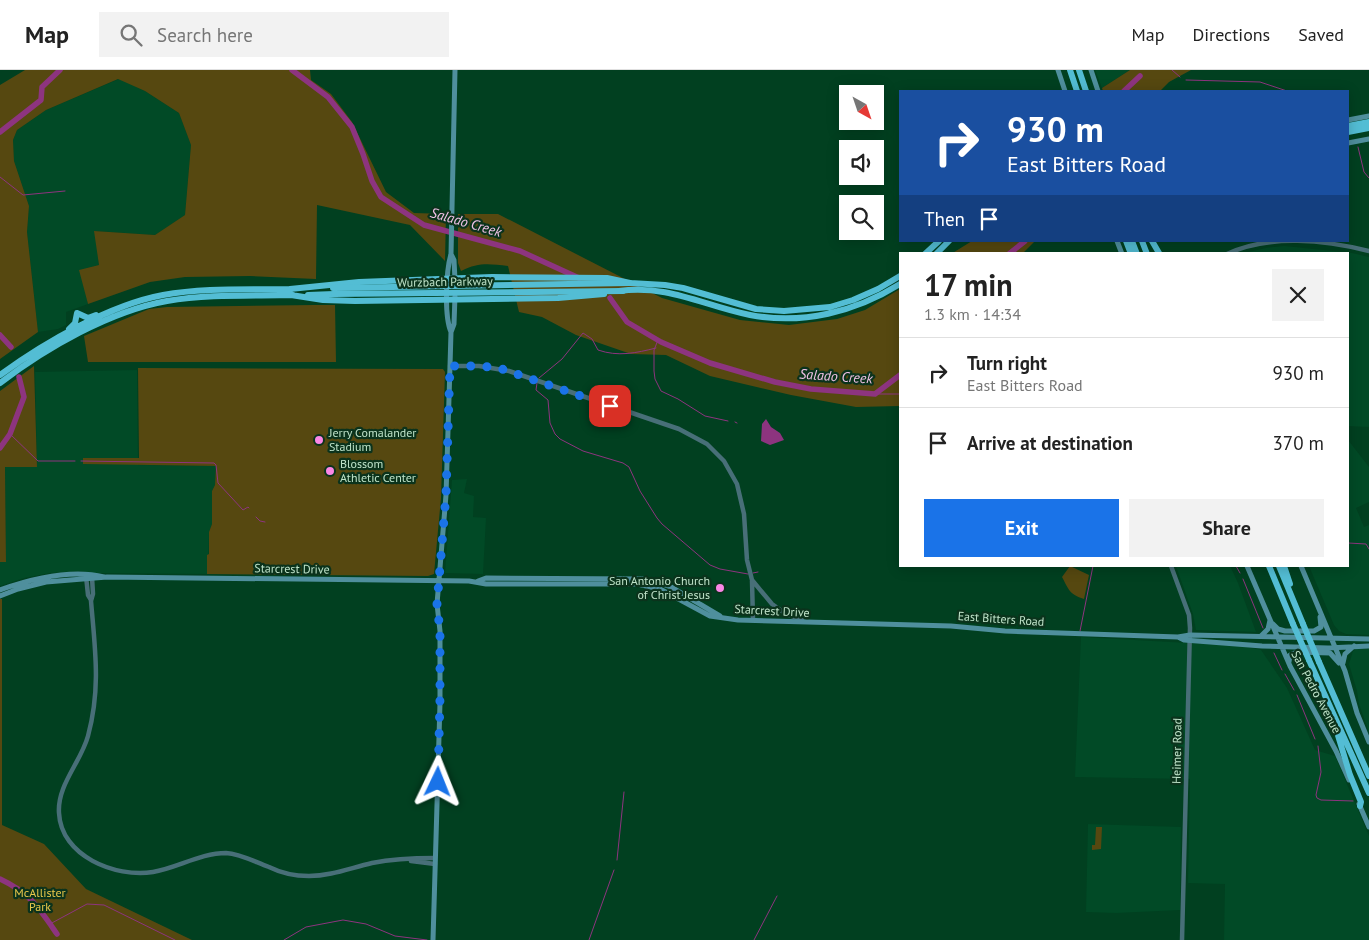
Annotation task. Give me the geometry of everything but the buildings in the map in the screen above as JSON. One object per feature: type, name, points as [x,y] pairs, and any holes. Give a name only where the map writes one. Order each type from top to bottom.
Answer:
[{"type":"highway","points":[[1070,70],[1077,90]]},
{"type":"highway","points":[[1079,70],[1086,90]]},
{"type":"highway","points":[[1349,126],[1369,122]]},
{"type":"highway","points":[[1349,132],[1369,128]]},
{"type":"highway","points":[[927,252],[938,242]]},
{"type":"highway","points":[[938,252],[950,242]]},
{"type":"highway","points":[[290,292],[354,282],[492,277],[607,278],[630,283]]},
{"type":"highway","name":"Wurzbach Parkway","points":[[0,375],[55,339],[99,318],[135,303],[162,295],[181,292],[290,292],[643,283],[683,288],[756,309],[784,311],[830,307],[853,300],[878,289],[899,277]]},
{"type":"highway","points":[[435,300],[440,292],[440,285],[436,280]]},
{"type":"highway","name":"Wurzbach Parkway","points":[[334,291],[651,290],[669,292],[750,315],[798,318],[847,310],[878,297],[899,285]]},
{"type":"highway","points":[[290,292],[323,300],[355,301],[558,298],[623,291]]},
{"type":"highway","name":"Wurzbach Parkway","points":[[0,383],[58,344],[137,308],[165,301],[190,298],[290,292]]},
{"type":"highway","points":[[55,339],[74,326],[77,313],[88,318],[117,306],[135,303]]},
{"type":"highway","points":[[1269,567],[1369,793]]},
{"type":"highway","points":[[1279,567],[1369,776]]},
{"type":"highway","points":[[1284,567],[1298,614]]},
{"type":"highway","points":[[1328,701],[1348,769],[1361,802],[1360,806]]},
{"type":"main road","points":[[452,332],[448,324],[448,311],[452,279],[455,70]]},
{"type":"main road","points":[[1058,70],[1066,90]]},
{"type":"main road","points":[[1091,70],[1098,90]]},
{"type":"main road","points":[[1349,120],[1369,116]]},
{"type":"main road","points":[[1349,143],[1369,138]]},
{"type":"main road","points":[[451,268],[468,278]]},
{"type":"main road","points":[[436,280],[451,268]]},
{"type":"main road","points":[[433,940],[440,703],[440,631],[437,604],[446,495],[450,366],[454,324],[451,299]]},
{"type":"main road","points":[[454,313],[460,304],[468,299]]},
{"type":"main road","points":[[435,300],[448,311]]},
{"type":"main road","name":"San Pedro Avenue","points":[[1247,567],[1288,663],[1336,751],[1369,827]]},
{"type":"main road","name":"San Pedro Avenue","points":[[1302,567],[1345,671],[1357,713],[1369,742]]},
{"type":"main road","name":"Starcrest Drive","points":[[0,590],[60,575],[89,577],[439,580],[476,582],[486,578],[642,580],[659,586],[720,616],[738,620],[823,623]]},
{"type":"main road","name":"Starcrest Drive","points":[[0,596],[46,582],[89,577]]},
{"type":"main road","points":[[1270,620],[1277,628],[1283,631],[1315,631],[1321,625],[1318,614],[1319,608]]},
{"type":"main road","points":[[1260,636],[1268,629],[1270,620]]},
{"type":"main road","name":"East Bitters Road","points":[[823,623],[951,626],[1005,631],[1178,637],[1184,640],[1190,638],[1260,636],[1369,639]]},
{"type":"main road","name":"East Bitters Road","points":[[1190,638],[1281,646],[1369,646]]},
{"type":"main road","points":[[1345,671],[1343,662],[1345,655],[1356,646]]},
{"type":"main road","points":[[1288,663],[1290,656],[1296,652],[1329,653],[1334,655],[1345,671]]},
{"type":"street","points":[[1232,252],[1246,246],[1268,242],[1317,242],[1338,244],[1369,252]]},
{"type":"street","points":[[450,366],[485,367],[509,371],[679,429],[706,444],[724,461],[737,484],[744,514],[747,560],[752,580],[753,620]]},
{"type":"street","name":"Heimer Road","points":[[1171,567],[1189,615],[1190,638],[1182,940]]},
{"type":"street","points":[[89,577],[88,595],[91,601],[97,679],[96,697],[87,739],[63,788],[58,810],[64,836],[78,851],[88,859],[102,865],[139,873],[160,870],[225,853],[244,857],[282,872],[307,876],[332,874],[370,864],[402,860],[435,861]]},
{"type":"street","points":[[752,580],[765,597],[780,610],[799,620],[823,623]]},
{"type":"shaded area","points":[[1095,70],[1130,70],[1102,88]]},
{"type":"shaded area","points":[[119,79],[145,91],[179,113],[191,145],[185,215],[155,235],[95,231],[99,265],[80,270],[88,304],[66,312],[66,325],[58,329],[38,332],[27,232],[29,206],[14,161],[13,140],[17,130],[46,110]]},
{"type":"shaded area","points":[[1284,246],[1342,252],[1249,252]]},
{"type":"shaded area","points":[[1349,253],[1369,257],[1369,427],[1349,426]]},
{"type":"shaded area","points":[[137,370],[138,465],[216,466],[215,485],[212,491],[212,524],[209,532],[208,574],[93,573],[80,571],[50,573],[24,578],[0,586],[0,562],[6,562],[5,467],[37,467],[35,372]]},
{"type":"shaded area","points":[[766,419],[771,427],[780,433],[784,440],[770,445],[761,441],[762,424]]},
{"type":"shaded area","points":[[1349,441],[1369,467],[1369,502],[1356,508],[1364,527],[1369,525],[1369,635],[1346,634],[1339,631],[1334,625],[1309,567],[1349,567]]},
{"type":"shaded area","points":[[467,479],[464,493],[474,496],[473,517],[486,518],[483,574],[445,573],[452,480]]},
{"type":"shaded area","points":[[1176,567],[1230,567],[1256,632],[1196,630],[1193,614]]},
{"type":"shaded area","points":[[1081,637],[1242,646],[1261,650],[1287,688],[1315,750],[1335,756],[1369,836],[1369,940],[1224,940],[1225,884],[1188,883],[1190,779],[1075,777]]},
{"type":"shaded area","points":[[1356,649],[1369,649],[1369,732],[1359,704],[1349,664],[1353,651]]},
{"type":"shaded area","points":[[1088,824],[1181,827],[1180,910],[1116,913],[1086,912]]},
{"type":"green space","points":[[25,70],[310,70],[311,80],[331,94],[352,122],[386,192],[414,213],[446,214],[445,261],[410,225],[317,205],[316,279],[250,276],[185,277],[150,282],[88,304],[79,270],[99,265],[94,231],[155,235],[185,215],[191,145],[179,113],[145,91],[118,79],[46,110],[17,130],[13,140],[14,161],[29,206],[27,232],[38,332],[0,359],[0,85]]},
{"type":"green space","points":[[1130,70],[1191,70],[1169,82],[1161,90],[1103,90],[1102,88]]},
{"type":"green space","points":[[458,214],[498,214],[662,298],[740,320],[789,325],[837,319],[865,310],[899,290],[899,406],[856,407],[791,395],[710,376],[666,355],[631,354],[576,335],[542,317],[519,312],[508,266],[479,265],[461,271],[458,263]]},
{"type":"green space","points":[[970,242],[1034,242],[1024,252],[954,252]]},
{"type":"green space","points":[[335,305],[336,362],[88,362],[84,336],[149,309],[167,307]]},
{"type":"green space","points":[[34,366],[37,467],[5,467],[6,562],[0,562],[0,391]]},
{"type":"green space","name":"Blossom Athletic Center","points":[[138,368],[443,369],[445,372],[441,498],[434,574],[428,576],[207,574],[209,532],[212,524],[212,491],[215,485],[216,466],[83,464],[83,458],[139,458]]},
{"type":"green space","points":[[1069,567],[1089,575],[1084,599],[1070,591],[1062,577]]},
{"type":"green space","name":"McAllister Park","points":[[0,599],[2,599],[2,825],[44,844],[86,889],[192,940],[0,940]]},
{"type":"green space","points":[[1096,827],[1102,827],[1101,849],[1092,850],[1092,845],[1095,845]]},
{"type":"waterway","name":"Salado Creek","points":[[0,132],[41,100],[42,87],[60,70]]},
{"type":"waterway","name":"Salado Creek","points":[[292,70],[328,97],[352,127],[372,181],[381,197],[424,225],[520,251],[579,278]]},
{"type":"waterway","points":[[1172,70],[1180,77]]},
{"type":"waterway","name":"Salado Creek","points":[[1125,90],[1140,76]]},
{"type":"waterway","points":[[1186,80],[1260,82],[1284,90]]},
{"type":"waterway","points":[[1358,147],[1364,172],[1369,178]]},
{"type":"waterway","points":[[0,177],[23,195],[65,191]]},
{"type":"waterway","name":"Salado Creek","points":[[1011,252],[1024,242]]},
{"type":"waterway","name":"Salado Creek","points":[[610,298],[627,322],[661,342],[710,363],[775,382],[811,389],[875,394],[899,376]]},
{"type":"waterway","points":[[539,378],[562,359],[583,333],[592,339],[598,350],[605,352],[627,354],[656,348]]},
{"type":"waterway","name":"Salado Creek","points":[[0,335],[11,347]]},
{"type":"waterway","points":[[658,340],[654,350],[654,371],[655,379],[661,391],[705,416],[728,421]]},
{"type":"waterway","name":"Salado Creek","points":[[0,448],[10,434],[24,397],[19,377]]},
{"type":"waterway","points":[[537,383],[536,390],[548,400],[550,423],[555,434],[560,439],[583,451],[623,463],[629,467],[640,491],[662,524],[710,565],[720,569],[748,574]]},
{"type":"waterway","points":[[875,394],[899,394]]},
{"type":"waterway","points":[[10,434],[38,461],[75,461]]},
{"type":"waterway","points":[[81,461],[214,463],[216,465],[218,483],[243,510],[249,508]]},
{"type":"waterway","points":[[256,517],[260,521],[265,522]]},
{"type":"waterway","points":[[1349,543],[1366,544],[1369,549]]},
{"type":"waterway","points":[[1080,631],[1093,567]]},
{"type":"waterway","points":[[1237,567],[1240,573]]},
{"type":"waterway","points":[[753,573],[758,572]]},
{"type":"waterway","points":[[1243,579],[1263,628]]},
{"type":"waterway","points":[[1274,653],[1282,670]]},
{"type":"waterway","points":[[1285,674],[1294,690]]},
{"type":"waterway","points":[[1297,695],[1315,739]]},
{"type":"waterway","points":[[1318,746],[1321,772],[1317,798],[1321,800],[1353,801]]},
{"type":"waterway","points":[[617,860],[624,792]]},
{"type":"waterway","points":[[589,940],[614,870]]},
{"type":"waterway","points":[[0,879],[19,890],[33,902],[57,934]]},
{"type":"waterway","points":[[754,940],[777,896]]},
{"type":"waterway","points":[[50,924],[87,904],[104,905],[175,940]]},
{"type":"waterway","points":[[284,940],[306,927],[343,920],[366,924],[395,936],[427,940]]},
{"type":"place","name":"Jerry Comalander Stadium","points":[[319,440]]},
{"type":"place","name":"Blossom Athletic Center","points":[[330,471]]},
{"type":"place","name":"San Antonio Church of Christ Jesus","points":[[720,588]]},
{"type":"route","points":[[438,782],[440,631],[437,604],[446,495],[450,366],[499,368],[610,406]]}]
